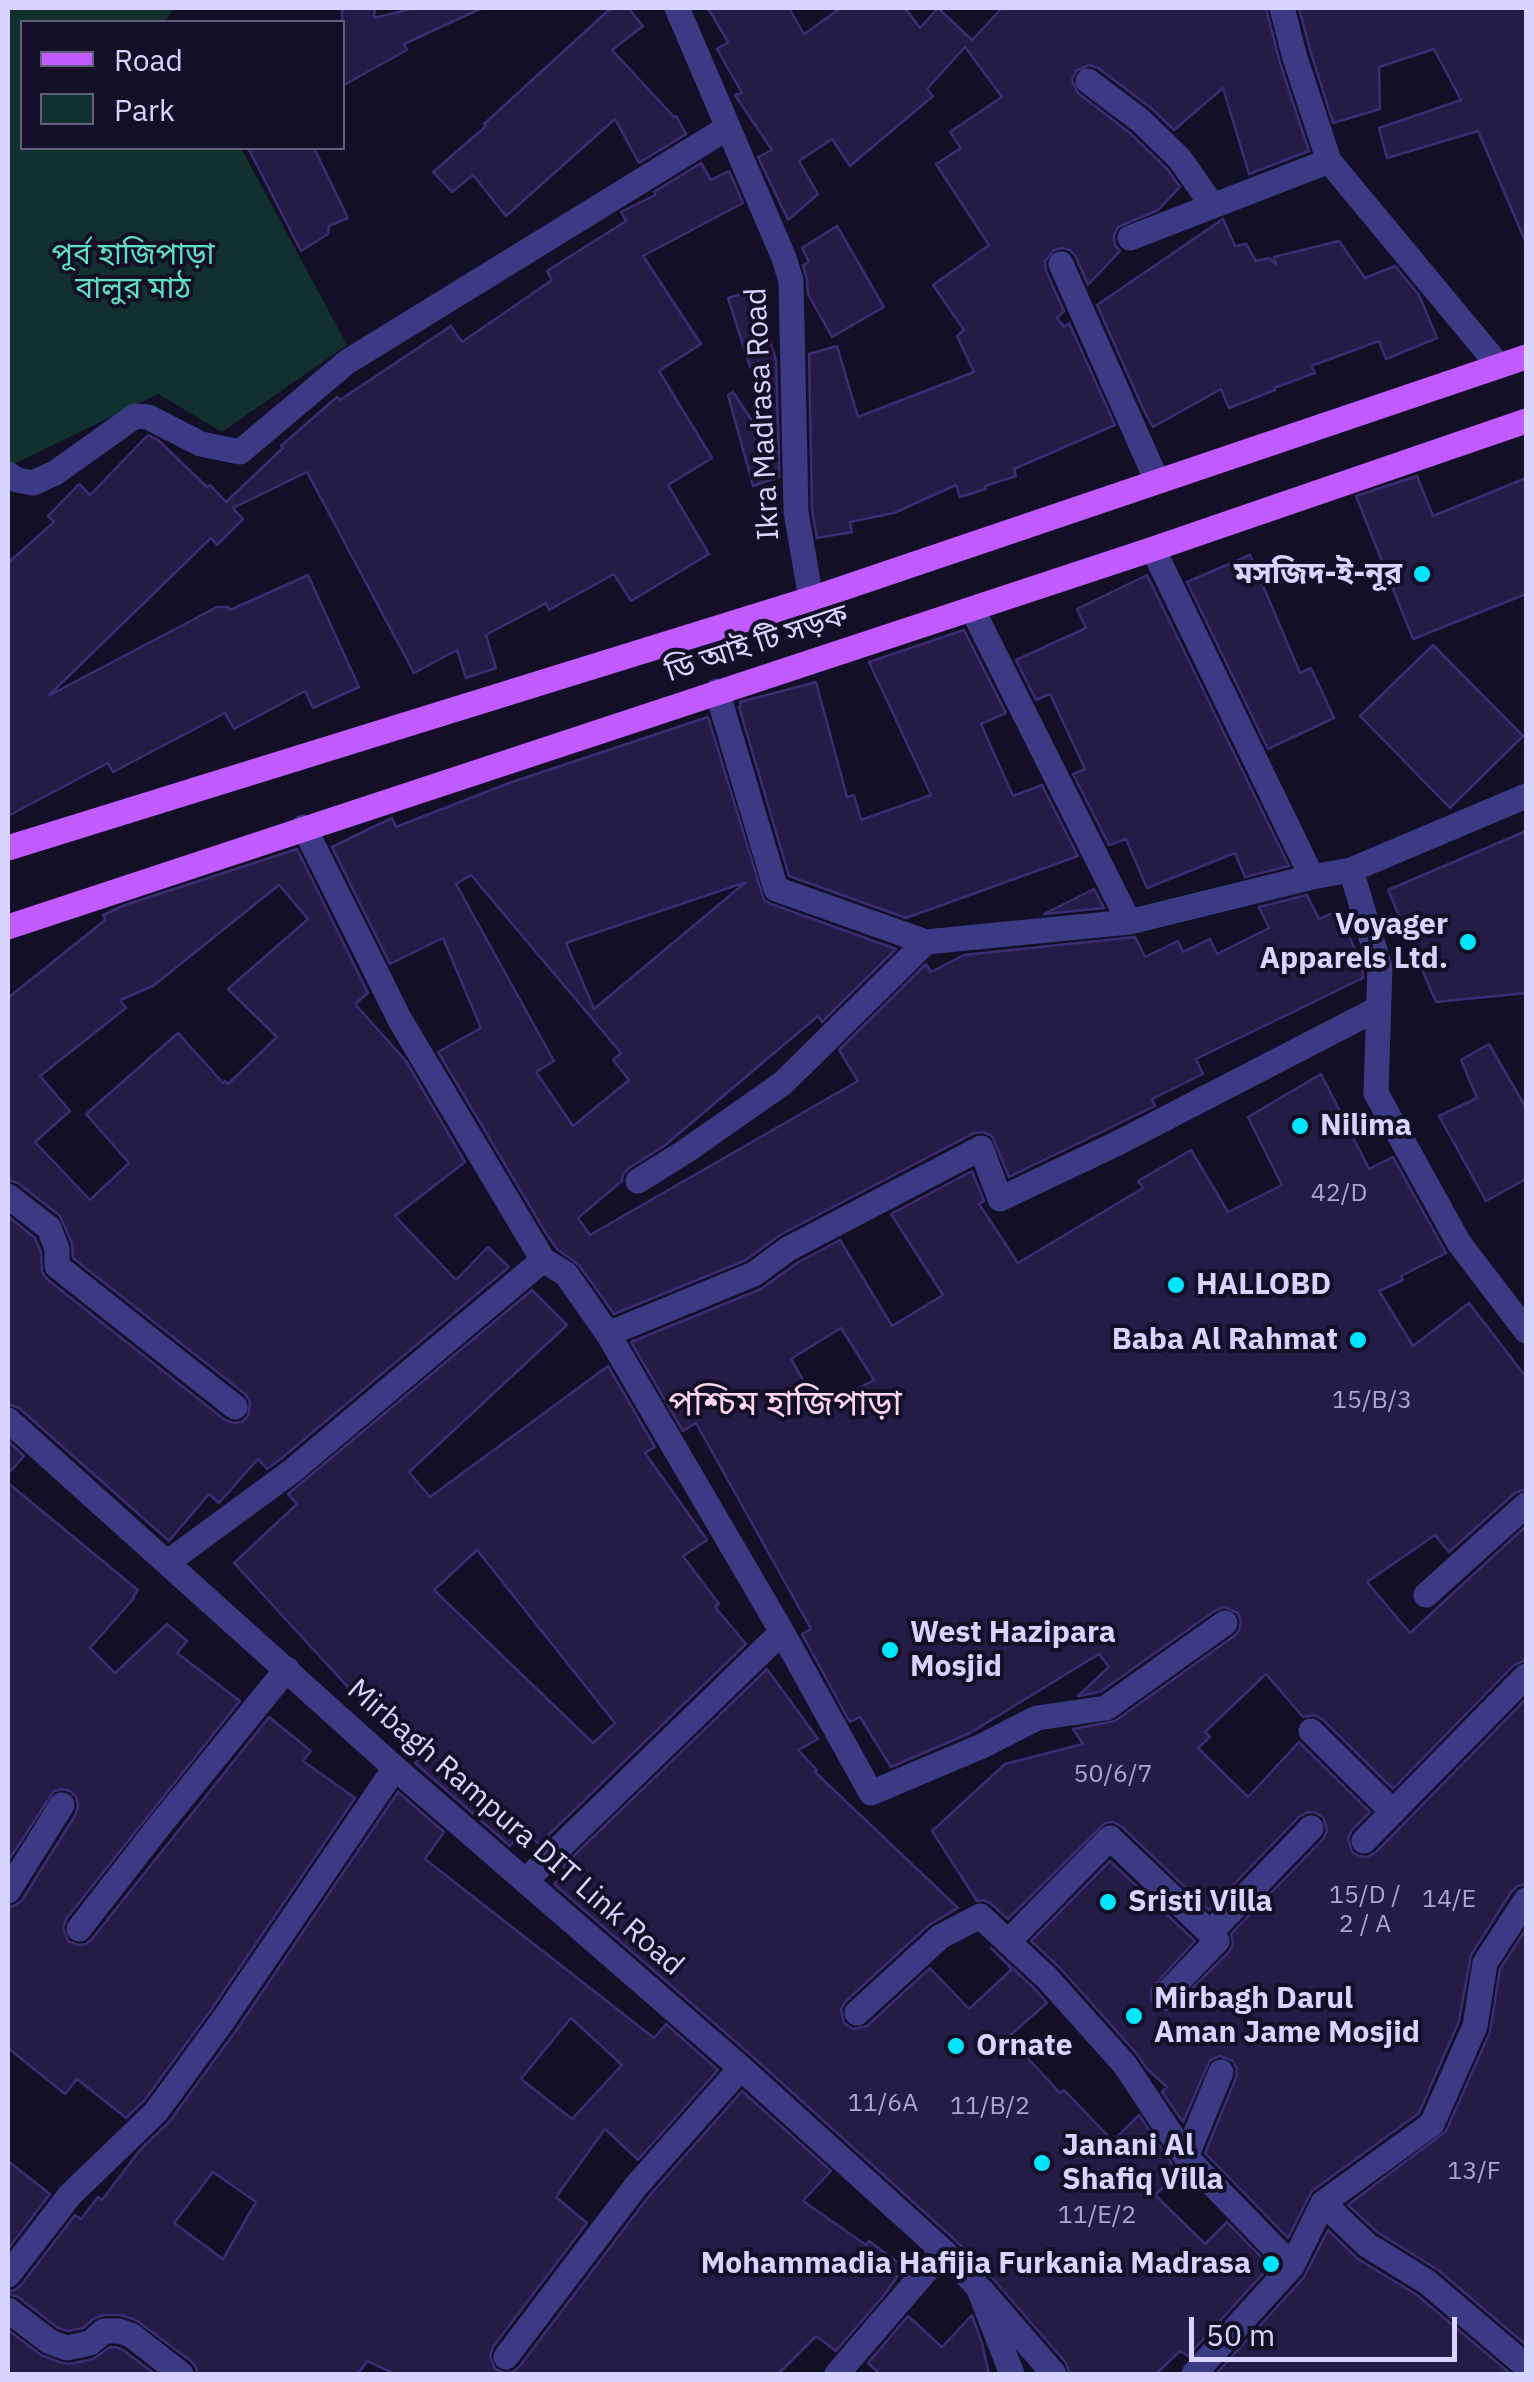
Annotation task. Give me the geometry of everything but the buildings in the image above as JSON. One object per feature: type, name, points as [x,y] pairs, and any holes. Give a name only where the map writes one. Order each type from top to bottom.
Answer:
[{"type":"main road","name":"ডি আই টি সড়ক","points":[[8,848],[811,598],[1526,356]]},
{"type":"main road","name":"ডি আই টি সড়ক","points":[[8,926],[1153,549],[1526,421]]},
{"type":"street","name":"Ikra Madrasa Road","points":[[677,8],[791,280],[796,512],[811,598]]},
{"type":"street","points":[[1282,8],[1328,162],[1500,366]]},
{"type":"street","points":[[1088,81],[1141,121],[1180,159],[1212,205]]},
{"type":"street","points":[[8,474],[33,483],[55,473],[135,416],[148,417],[201,444],[240,452],[347,362],[727,128]]},
{"type":"street","points":[[1130,238],[1328,162]]},
{"type":"street","points":[[1060,264],[1158,481]]},
{"type":"street","points":[[1153,549],[1312,878]]},
{"type":"street","points":[[972,609],[1129,922]]},
{"type":"street","points":[[717,691],[776,890],[926,942],[1129,922],[1351,870],[1526,796]]},
{"type":"street","points":[[304,827],[400,1020],[543,1260],[566,1274],[608,1334],[782,1632],[870,1792],[982,1746],[1037,1718],[1106,1708],[1224,1623]]},
{"type":"street","points":[[1351,870],[1380,967],[1376,1094],[1459,1243],[1526,1331]]},
{"type":"street","points":[[638,1182],[783,1083],[926,942]]},
{"type":"street","points":[[608,1334],[754,1274],[788,1249],[980,1148],[1000,1199],[1378,1009]]},
{"type":"street","points":[[8,1196],[49,1228],[58,1249],[58,1266],[235,1406]]},
{"type":"street","points":[[168,1562],[292,1471],[543,1260]]},
{"type":"street","name":"Mirbagh Rampura DIT Link Road","points":[[8,1420],[943,2252],[1054,2374]]},
{"type":"street","points":[[1426,1596],[1526,1505]]},
{"type":"street","points":[[525,1881],[782,1632]]},
{"type":"street","points":[[79,1929],[287,1669]]},
{"type":"street","points":[[1364,1841],[1526,1676]]},
{"type":"street","points":[[1310,1731],[1393,1812]]},
{"type":"street","points":[[8,2275],[70,2195],[156,2112],[395,1768]]},
{"type":"street","points":[[8,1892],[62,1805]]},
{"type":"street","points":[[1210,1933],[1310,1828]]},
{"type":"street","points":[[1008,1942],[1110,1838],[1216,1941],[1166,1994]]},
{"type":"street","points":[[1194,2374],[1292,2266],[1323,2203],[1432,2124],[1475,2026],[1485,1962],[1526,1900]]},
{"type":"street","points":[[857,2013],[940,1937],[980,1916],[1047,1978],[1125,2065],[1186,2157],[1292,2266]]},
{"type":"street","points":[[506,2357],[636,2186],[740,2068]]},
{"type":"street","points":[[1186,2157],[1221,2072]]},
{"type":"street","points":[[1323,2203],[1367,2244],[1427,2282],[1526,2366]]},
{"type":"street","points":[[836,2374],[943,2252]]},
{"type":"street","name":"Mirbagh Rampura DIT Link Road","points":[[978,2287],[1012,2374]]},
{"type":"street","points":[[8,2310],[50,2342],[67,2348],[90,2344],[104,2331],[119,2331],[181,2374]]},
{"type":"green space","name":"পূর্ব হাজিপাড়া বালুর মাঠ","points":[[8,8],[174,8],[166,20],[20,20],[20,150],[242,150],[347,345],[222,432],[158,394],[8,467]]},
{"type":"place","name":"মসজিদ-ই-নূর","points":[[1422,574]]},
{"type":"place","name":"Voyager Apparels Ltd.","points":[[1468,942]]},
{"type":"place","name":"Nilima","points":[[1300,1126]]},
{"type":"place","name":"HALLOBD","points":[[1176,1285]]},
{"type":"place","name":"Baba Al Rahmat","points":[[1358,1340]]},
{"type":"place","name":"West Hazipara Mosjid","points":[[890,1650]]},
{"type":"place","name":"Sristi Villa","points":[[1108,1902]]},
{"type":"place","name":"Mirbagh Darul Aman Jame Mosjid","points":[[1134,2016]]},
{"type":"place","name":"Ornate","points":[[956,2046]]},
{"type":"place","name":"Janani Al Shafiq Villa","points":[[1042,2163]]},
{"type":"place","name":"Mohammadia Hafijia Furkania Madrasa","points":[[1271,2264]]},
{"type":"district","name":"পশ্চিম হাজিপাড়া","points":[[785,1405]]}]
